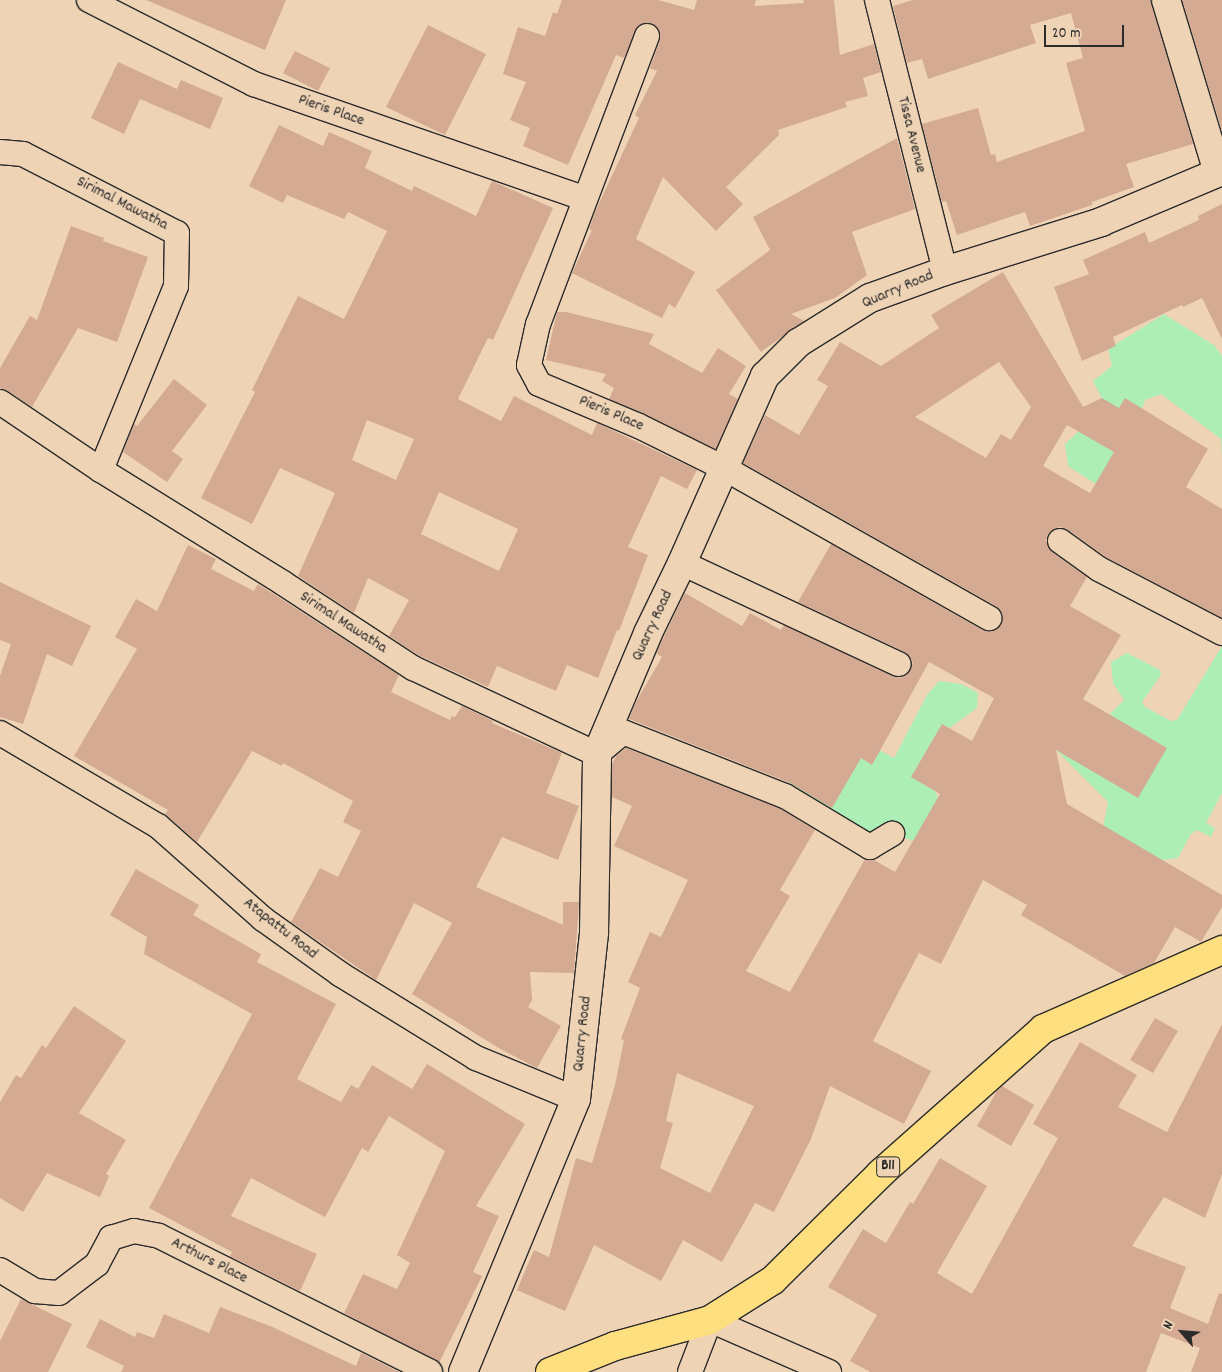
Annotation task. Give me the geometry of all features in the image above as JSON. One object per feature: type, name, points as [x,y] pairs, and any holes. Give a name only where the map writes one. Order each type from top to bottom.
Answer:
[{"type":"main road","name":"B11","points":[[550,1372],[615,1346],[710,1320],[773,1280],[881,1173],[1043,1029],[1222,950]]},
{"type":"street","name":"Pieris Place","points":[[88,0],[254,84],[584,198]]},
{"type":"street","name":"Tissa Avenue","points":[[876,0],[945,271]]},
{"type":"street","points":[[1166,0],[1220,172]]},
{"type":"street","name":"Pieris Place","points":[[647,36],[584,198],[538,324],[529,365],[539,384],[639,426],[724,468],[989,618]]},
{"type":"street","name":"Sirimal Mawatha","points":[[0,152],[23,154],[177,233],[176,286],[101,470]]},
{"type":"street","name":"Quarry Road","points":[[463,1372],[576,1098],[594,932],[597,754],[648,634],[682,563],[765,376],[798,343],[870,298],[945,271],[1101,222],[1220,172]]},
{"type":"street","name":"Sirimal Mawatha","points":[[0,402],[101,470],[283,583],[412,668],[597,754]]},
{"type":"street","points":[[1060,541],[1099,569],[1222,633]]},
{"type":"street","points":[[682,563],[899,664]]},
{"type":"street","points":[[597,754],[623,732],[785,796],[870,847],[892,834]]},
{"type":"street","name":"Atapattu Road","points":[[0,733],[158,826],[263,919],[340,974],[476,1058],[576,1098]]},
{"type":"street","name":"Arthurs Place","points":[[0,1270],[36,1291],[59,1293],[97,1264],[111,1238],[134,1231],[159,1236],[430,1372]]},
{"type":"street","points":[[690,1372],[710,1320],[829,1372]]},
{"type":"green space","points":[[1164,314],[1214,345],[1222,356],[1222,459],[1221,439],[1161,394],[1145,400],[1130,446],[1122,497],[1094,483],[1068,466],[1065,444],[1106,406],[1093,381],[1112,366],[1108,349]]},
{"type":"green space","points":[[1222,646],[1222,793],[1206,823],[1215,828],[1211,837],[1197,830],[1191,834],[1178,858],[1163,860],[1146,871],[1102,833],[1108,802],[1055,749],[1079,746],[1124,700],[1113,683],[1111,662],[1127,653],[1160,670],[1161,675],[1142,702],[1145,707],[1171,721],[1177,720]]},
{"type":"green space","points":[[939,681],[961,684],[978,693],[977,708],[938,736],[932,787],[949,815],[923,844],[892,834],[870,847],[785,796],[804,738],[842,730],[894,758],[927,695]]},
{"type":"building","points":[[146,0],[286,0],[265,50]]},
{"type":"building","points":[[562,0],[658,0],[694,10],[697,0],[756,0],[754,6],[804,3],[803,0],[834,0],[840,55],[874,44],[881,72],[863,78],[868,96],[845,102],[847,107],[778,130],[779,135],[726,187],[743,204],[716,231],[663,177],[636,239],[695,272],[675,308],[669,304],[662,318],[572,273],[592,230],[589,229],[595,212],[639,118],[635,115],[657,71],[650,68],[660,40],[658,28],[651,23],[639,25],[624,58],[616,55],[568,165],[523,146],[530,128],[510,120],[526,82],[503,74],[518,27],[545,36],[553,12],[557,14]]},
{"type":"building","points":[[913,0],[1151,0],[1193,144],[1126,164],[1134,187],[1092,202],[1092,205],[1030,226],[1025,212],[957,235],[946,201],[942,202],[922,124],[978,108],[991,155],[995,154],[997,162],[1085,131],[1066,63],[1083,58],[1071,13],[1030,25],[1036,43],[928,79],[922,59],[907,63],[893,6]]},
{"type":"building","points":[[1182,0],[1222,0],[1222,131]]},
{"type":"building","points":[[428,25],[486,54],[445,135],[386,107]]},
{"type":"building","points":[[295,51],[330,68],[318,91],[283,73]]},
{"type":"building","points":[[118,62],[177,89],[181,80],[223,98],[210,129],[140,99],[124,134],[91,118]]},
{"type":"building","points":[[279,125],[323,146],[329,132],[372,151],[365,168],[412,191],[414,186],[476,216],[492,181],[553,208],[493,340],[488,338],[458,399],[501,421],[514,396],[592,435],[597,423],[697,470],[687,489],[661,476],[628,547],[648,555],[619,631],[617,630],[598,678],[567,665],[556,691],[497,666],[488,687],[420,656],[389,636],[409,600],[368,578],[354,613],[298,576],[335,493],[280,468],[252,524],[201,498],[255,392],[252,390],[298,296],[344,319],[387,231],[348,212],[344,219],[287,195],[283,203],[249,186]],"holes":[[[367,420],[414,439],[396,480],[352,460]],[[439,492],[518,529],[499,571],[421,534]]]},
{"type":"building","points":[[897,138],[915,209],[852,232],[867,275],[835,298],[791,314],[804,321],[761,352],[716,290],[770,250],[753,217]]},
{"type":"building","points":[[1222,204],[1222,339],[1202,298],[1183,307],[1182,305],[1113,337],[1116,346],[1082,361],[1054,287],[1089,274],[1083,260],[1145,232],[1149,243],[1199,220],[1198,216]]},
{"type":"building","points":[[71,226],[104,238],[103,241],[148,257],[117,342],[78,328],[32,407],[8,391],[0,388],[0,368],[30,316],[37,320]]},
{"type":"building","points":[[1003,272],[1083,407],[1102,398],[1119,408],[1125,398],[1208,449],[1186,487],[1222,509],[1222,618],[1106,557],[1068,530],[1061,527],[1054,529],[1049,533],[1046,540],[1052,552],[1087,577],[1070,606],[1121,635],[1083,699],[1167,748],[1138,798],[1056,750],[1067,804],[1222,895],[1222,907],[1201,942],[1175,927],[1154,963],[1125,976],[1021,915],[1027,905],[983,880],[941,964],[919,953],[873,1041],[931,1071],[904,1124],[830,1086],[811,1139],[774,1212],[755,1203],[722,1262],[683,1240],[661,1281],[594,1245],[565,1311],[517,1290],[534,1250],[549,1257],[576,1158],[592,1163],[615,1085],[624,1040],[621,1039],[640,988],[628,982],[650,932],[661,937],[688,880],[614,846],[632,806],[612,797],[612,764],[616,756],[626,748],[779,808],[815,830],[780,890],[790,896],[746,971],[790,992],[865,859],[874,860],[895,872],[940,794],[911,777],[942,724],[972,741],[994,698],[929,662],[872,765],[861,758],[832,808],[790,783],[629,719],[636,702],[662,657],[656,653],[685,593],[742,626],[750,613],[781,630],[784,625],[893,676],[901,678],[907,675],[913,663],[905,652],[798,602],[831,544],[982,630],[990,632],[1001,625],[1003,617],[996,606],[743,463],[765,415],[799,435],[828,386],[817,380],[840,342],[881,366],[939,328],[931,315]],"holes":[[[999,362],[1031,407],[1011,440],[1001,434],[986,458],[915,417]],[[1067,425],[1114,452],[1090,493],[1043,466]],[[677,1073],[754,1106],[710,1193],[660,1168],[673,1123],[666,1121]]]},
{"type":"building","points":[[557,312],[566,312],[654,334],[649,344],[702,373],[718,348],[746,366],[729,394],[738,399],[716,449],[609,399],[614,388],[602,381],[606,374],[546,360]]},
{"type":"building","points":[[174,379],[207,405],[172,451],[183,459],[167,482],[123,452],[134,424],[137,426]]},
{"type":"building","points":[[188,545],[216,559],[211,569],[254,591],[258,584],[399,675],[391,692],[450,720],[452,716],[455,717],[462,706],[493,721],[492,723],[562,753],[546,793],[579,806],[558,860],[502,837],[476,887],[563,925],[563,902],[579,902],[574,973],[530,972],[532,1000],[528,1007],[561,1026],[537,1068],[502,1050],[412,994],[452,923],[414,903],[376,980],[291,922],[320,868],[338,877],[361,831],[343,822],[353,801],[283,763],[282,766],[252,751],[197,842],[165,814],[168,810],[74,756],[137,649],[115,637],[136,599],[157,611]]},
{"type":"building","points":[[0,582],[91,626],[72,666],[47,654],[23,724],[0,717],[0,676],[11,644],[0,640]]},
{"type":"building","points":[[136,869],[199,905],[193,915],[261,954],[257,962],[336,1004],[297,1079],[341,1102],[351,1085],[358,1089],[372,1065],[412,1089],[427,1064],[525,1124],[476,1206],[499,1216],[473,1272],[482,1276],[439,1363],[344,1313],[363,1274],[397,1289],[410,1263],[397,1255],[445,1151],[389,1116],[368,1152],[362,1148],[325,1217],[251,1178],[231,1216],[317,1254],[300,1291],[230,1256],[232,1252],[149,1208],[252,1014],[144,954],[147,937],[110,915]]},
{"type":"building","points":[[74,1006],[126,1041],[79,1113],[126,1140],[106,1174],[109,1176],[100,1197],[47,1173],[23,1212],[0,1198],[0,1102],[16,1075],[21,1078],[42,1045],[46,1048]]},
{"type":"building","points":[[1155,1018],[1178,1031],[1153,1073],[1130,1060]]},
{"type":"building","points":[[1222,1024],[1222,1174],[1205,1218],[1164,1197],[1132,1246],[1186,1267],[1170,1308],[1208,1324],[1219,1293],[1222,1294],[1222,1372],[1191,1372],[1200,1348],[1161,1333],[1146,1372],[870,1372],[850,1361],[877,1315],[828,1287],[863,1229],[886,1243],[910,1202],[913,1204],[940,1158],[987,1186],[937,1273],[972,1294],[1058,1138],[1033,1124],[1080,1042],[1137,1075],[1118,1107],[1167,1132]]},
{"type":"building","points":[[1002,1086],[1034,1105],[1011,1146],[977,1126],[997,1091]]},
{"type":"building","points":[[21,1299],[72,1324],[48,1372],[0,1372],[0,1341]]},
{"type":"building","points":[[220,1307],[270,1326],[356,1366],[361,1353],[399,1372],[121,1372],[124,1366],[86,1347],[100,1319],[135,1337],[137,1332],[154,1338],[164,1314],[209,1333]]}]
